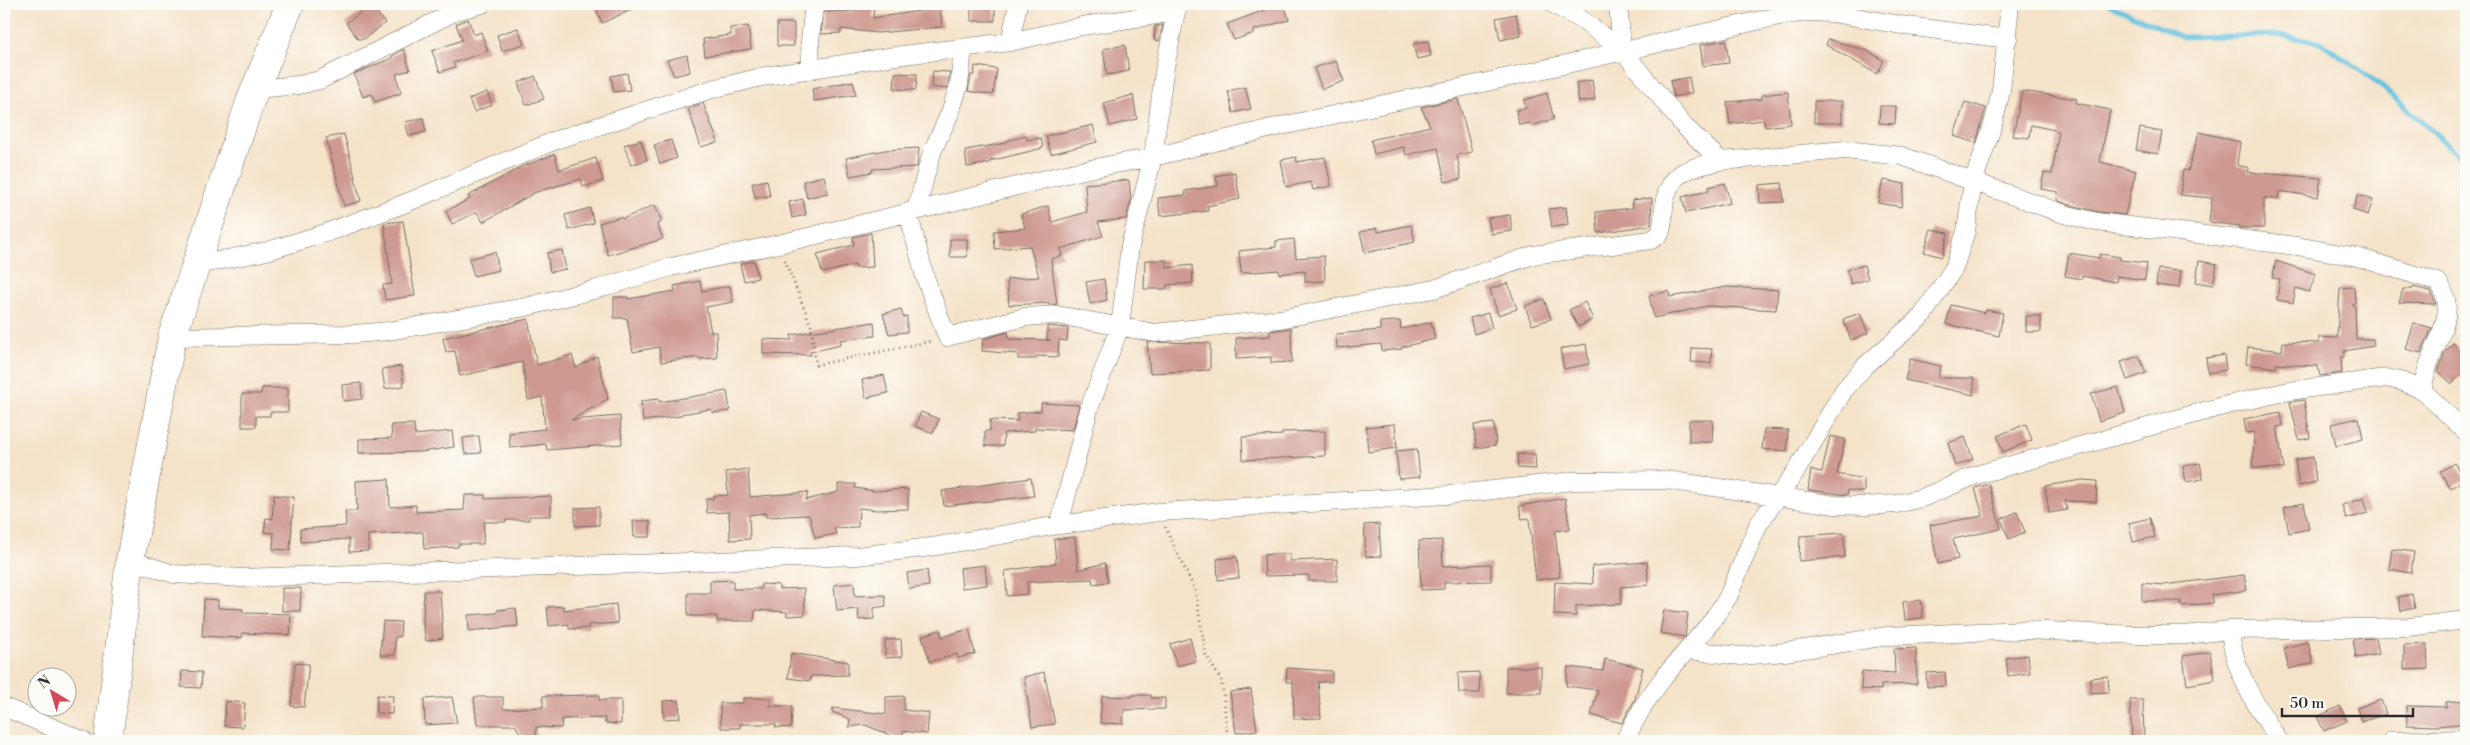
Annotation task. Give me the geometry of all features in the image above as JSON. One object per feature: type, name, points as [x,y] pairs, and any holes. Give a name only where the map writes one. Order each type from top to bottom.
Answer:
[{"type":"main road","points":[[108,741],[130,560],[172,336],[256,88],[290,4]]},
{"type":"street","points":[[256,88],[300,85],[320,80],[456,11],[482,4]]},
{"type":"street","points":[[811,70],[811,26],[814,4]]},
{"type":"street","points":[[1010,42],[1018,4]]},
{"type":"street","points":[[1553,4],[1582,20],[1622,50],[1684,126],[1721,161]]},
{"type":"street","points":[[1618,4],[1622,50]]},
{"type":"street","points":[[1624,741],[1644,703],[1712,621],[1728,597],[1758,526],[1776,497],[1796,471],[1844,390],[1866,366],[1922,316],[1940,292],[1954,268],[1966,231],[1973,182],[1995,116],[2001,91],[2008,40],[2010,4]]},
{"type":"street","points":[[197,265],[267,251],[326,233],[406,204],[556,140],[721,87],[766,76],[895,56],[1010,42],[1178,8],[1164,72],[1152,157],[1130,246],[1120,326],[1088,409],[1059,525]]},
{"type":"street","points":[[172,336],[355,334],[424,326],[526,307],[598,289],[671,267],[779,244],[1079,170],[1152,157],[1779,16],[1808,12],[1832,13],[2008,40]]},
{"type":"street","points":[[963,49],[959,85],[950,113],[932,152],[912,211],[926,277],[947,337],[1025,317],[1057,315],[1154,333],[1280,319],[1434,289],[1533,254],[1651,240],[1660,234],[1666,197],[1675,179],[1684,170],[1721,161],[1845,150],[1902,156],[2064,214],[2097,222],[2297,246],[2357,257],[2438,282],[2445,291],[2448,304],[2446,317],[2422,390]]},
{"type":"street","points":[[130,560],[174,574],[192,576],[316,577],[589,564],[856,556],[931,547],[1059,525],[1159,512],[1448,495],[1583,481],[1666,480],[1835,505],[1896,504],[1922,498],[1976,475],[2206,410],[2289,391],[2386,378],[2404,382],[2422,390],[2466,432]]},
{"type":"street","points":[[1688,650],[1741,656],[1784,652],[1888,636],[2024,630],[2166,635],[2230,630],[2393,628],[2466,620]]},
{"type":"street","points":[[2230,630],[2234,658],[2242,678],[2256,706],[2280,741]]},
{"type":"street","points":[[4,707],[84,741]]},
{"type":"street","points":[[2391,741],[2466,739]]},
{"type":"path","points":[[779,244],[811,326],[816,366],[947,337]]},
{"type":"path","points":[[1159,512],[1195,590],[1206,655],[1222,682],[1228,741]]},
{"type":"building","points":[[594,4],[644,4],[602,23]]},
{"type":"building","points":[[856,4],[874,4],[873,18],[940,8],[942,27],[878,33],[841,29],[841,33],[821,34],[824,12],[856,11]]},
{"type":"building","points":[[971,4],[995,4],[995,21],[971,21]]},
{"type":"building","points":[[1284,4],[1289,20],[1254,30],[1254,33],[1234,40],[1227,24]]},
{"type":"building","points":[[371,5],[385,23],[364,39],[358,39],[346,23]]},
{"type":"building","points":[[1516,14],[1521,36],[1500,40],[1496,18]]},
{"type":"building","points":[[468,19],[474,35],[481,32],[488,51],[453,63],[455,67],[440,72],[432,51],[462,40],[456,24]]},
{"type":"building","points":[[777,23],[794,23],[794,46],[777,46]]},
{"type":"building","points":[[1163,25],[1159,41],[1154,40],[1155,26]]},
{"type":"building","points":[[748,26],[751,49],[705,56],[703,39],[731,35],[730,28]]},
{"type":"building","points":[[518,28],[524,44],[502,51],[497,35]]},
{"type":"building","points":[[1828,39],[1868,51],[1884,61],[1877,74],[1826,45]]},
{"type":"building","points":[[1726,40],[1729,63],[1703,66],[1700,45]]},
{"type":"building","points":[[1428,41],[1431,56],[1417,59],[1413,44]]},
{"type":"building","points":[[1125,45],[1129,71],[1107,75],[1103,49]]},
{"type":"building","points":[[404,49],[410,70],[396,74],[401,93],[375,102],[372,94],[363,97],[354,74],[392,58],[392,56]]},
{"type":"building","points":[[687,55],[690,72],[674,76],[667,60]]},
{"type":"building","points":[[1336,61],[1344,81],[1322,89],[1314,68]]},
{"type":"building","points":[[975,66],[997,69],[993,95],[968,91]]},
{"type":"building","points":[[933,71],[950,72],[947,89],[931,87]]},
{"type":"building","points":[[627,73],[630,90],[614,92],[611,76]]},
{"type":"building","points":[[895,73],[917,74],[916,90],[894,89]]},
{"type":"building","points":[[535,76],[544,99],[526,105],[518,83]]},
{"type":"building","points":[[1689,77],[1692,93],[1674,97],[1670,81]]},
{"type":"building","points":[[1592,80],[1595,100],[1579,102],[1576,83]]},
{"type":"building","points":[[853,81],[856,95],[814,101],[812,89]]},
{"type":"building","points":[[1245,87],[1251,109],[1233,113],[1228,91]]},
{"type":"building","points":[[2022,91],[2077,99],[2076,103],[2110,110],[2100,162],[2136,171],[2125,215],[2099,212],[2067,204],[2057,200],[2058,192],[2041,189],[2044,173],[2052,174],[2059,131],[2031,125],[2029,138],[2013,136]]},
{"type":"building","points":[[487,92],[492,105],[474,112],[469,99]]},
{"type":"building","points":[[1788,92],[1791,124],[1765,127],[1764,120],[1730,124],[1727,102],[1762,99],[1762,95]]},
{"type":"building","points":[[1547,93],[1554,119],[1531,126],[1530,123],[1519,125],[1516,110],[1526,108],[1524,100]]},
{"type":"building","points":[[1133,95],[1137,119],[1110,126],[1104,103]]},
{"type":"building","points":[[1458,99],[1472,152],[1457,155],[1461,179],[1445,182],[1438,148],[1406,155],[1404,147],[1374,154],[1371,140],[1430,126],[1421,107]]},
{"type":"building","points":[[1814,101],[1842,101],[1842,123],[1814,123]]},
{"type":"building","points":[[1965,102],[1986,108],[1976,143],[1954,136]]},
{"type":"building","points":[[703,103],[718,142],[701,147],[688,108]]},
{"type":"building","points":[[1880,106],[1896,106],[1895,124],[1879,123]]},
{"type":"building","points":[[423,118],[426,132],[409,136],[405,122]]},
{"type":"building","points":[[1093,125],[1097,142],[1051,154],[1046,136]]},
{"type":"building","points":[[2140,128],[2162,132],[2158,154],[2136,150]]},
{"type":"building","points":[[2199,132],[2240,142],[2237,165],[2249,168],[2248,172],[2321,178],[2318,197],[2279,191],[2278,199],[2264,198],[2264,228],[2239,228],[2239,226],[2209,222],[2212,198],[2180,195],[2183,170],[2188,171]]},
{"type":"building","points":[[344,134],[361,201],[344,206],[326,138]]},
{"type":"building","points":[[1026,136],[1027,140],[1041,138],[1043,148],[990,161],[990,163],[967,167],[965,150],[1006,143],[1006,141]]},
{"type":"building","points":[[641,140],[647,160],[631,165],[624,145]]},
{"type":"building","points":[[671,140],[677,158],[660,164],[654,145]]},
{"type":"building","points":[[919,148],[917,167],[872,169],[873,172],[850,176],[846,158],[885,150]]},
{"type":"building","points":[[555,154],[559,170],[596,158],[603,181],[583,187],[581,179],[536,192],[483,222],[477,212],[452,224],[446,211],[470,199],[468,196],[523,166]]},
{"type":"building","points":[[1296,157],[1297,162],[1325,157],[1331,186],[1313,190],[1311,182],[1286,187],[1281,160]]},
{"type":"building","points":[[1235,172],[1240,199],[1207,206],[1208,211],[1160,216],[1158,198],[1186,195],[1185,191],[1218,186],[1216,176]]},
{"type":"building","points":[[824,176],[828,193],[807,198],[803,181]]},
{"type":"building","points":[[767,180],[770,196],[755,198],[752,183]]},
{"type":"building","points":[[1129,180],[1131,200],[1126,219],[1098,222],[1103,236],[1060,249],[1062,256],[1051,259],[1057,304],[1009,305],[1007,279],[1039,277],[1030,246],[995,249],[994,231],[1025,228],[1021,214],[1048,206],[1052,222],[1087,212],[1085,184]]},
{"type":"building","points":[[1883,180],[1905,184],[1901,207],[1878,203]]},
{"type":"building","points":[[1725,183],[1730,203],[1686,213],[1682,197],[1709,191],[1708,187]]},
{"type":"building","points":[[1782,183],[1784,202],[1760,203],[1759,185]]},
{"type":"building","points":[[2358,195],[2373,200],[2368,215],[2353,210]]},
{"type":"building","points":[[1652,198],[1651,225],[1598,233],[1596,212],[1633,208],[1632,200]]},
{"type":"building","points":[[803,199],[806,215],[792,218],[789,202]]},
{"type":"building","points":[[655,205],[662,222],[657,224],[663,239],[608,255],[599,223],[621,217],[622,219]]},
{"type":"building","points":[[1566,207],[1568,225],[1552,227],[1549,209]]},
{"type":"building","points":[[590,208],[594,223],[569,230],[565,215]]},
{"type":"building","points":[[1510,215],[1512,231],[1491,234],[1488,218]]},
{"type":"building","points":[[403,221],[415,296],[385,300],[383,285],[392,284],[384,223]]},
{"type":"building","points":[[1411,225],[1415,242],[1365,253],[1360,232],[1377,228],[1378,232]]},
{"type":"building","points":[[1931,229],[1948,233],[1942,257],[1924,252]]},
{"type":"building","points":[[871,233],[873,267],[856,268],[855,265],[822,273],[817,254],[854,245],[853,237]]},
{"type":"building","points":[[950,239],[967,239],[967,257],[950,257]]},
{"type":"building","points":[[1294,239],[1296,258],[1324,256],[1325,281],[1305,282],[1305,271],[1279,274],[1279,270],[1241,273],[1239,251],[1276,247],[1276,241]]},
{"type":"building","points":[[562,250],[566,269],[550,272],[547,253]]},
{"type":"building","points":[[495,252],[499,270],[474,276],[469,259]]},
{"type":"building","points":[[2069,253],[2099,258],[2100,254],[2120,257],[2120,260],[2147,263],[2145,280],[2117,276],[2116,282],[2082,276],[2082,279],[2065,276]]},
{"type":"building","points":[[1145,260],[1167,260],[1167,268],[1192,265],[1193,283],[1167,285],[1166,289],[1144,289]]},
{"type":"building","points":[[754,261],[758,278],[744,281],[740,264]]},
{"type":"building","points":[[2199,261],[2217,264],[2213,285],[2196,282]]},
{"type":"building","points":[[2276,261],[2316,274],[2309,292],[2296,288],[2293,303],[2277,300],[2280,279],[2272,278]]},
{"type":"building","points":[[1864,265],[1868,279],[1851,284],[1847,270]]},
{"type":"building","points":[[2158,269],[2181,271],[2179,288],[2156,285]]},
{"type":"building","points":[[1104,279],[1107,300],[1090,304],[1086,282]]},
{"type":"building","points":[[700,281],[702,291],[730,286],[733,302],[706,307],[711,332],[716,332],[717,358],[699,359],[699,357],[661,362],[659,347],[633,352],[627,318],[614,318],[614,297],[628,297],[628,299],[675,291],[674,286]]},
{"type":"building","points":[[1508,283],[1517,309],[1498,315],[1490,289]]},
{"type":"building","points":[[1726,287],[1778,290],[1776,310],[1707,306],[1654,318],[1649,296],[1669,291],[1670,297]]},
{"type":"building","points":[[2354,287],[2355,302],[2352,305],[2355,306],[2356,339],[2373,339],[2374,346],[2344,351],[2344,357],[2341,357],[2342,373],[2320,376],[2318,366],[2276,364],[2276,368],[2246,364],[2248,347],[2282,351],[2283,342],[2319,343],[2319,337],[2337,338],[2340,288]]},
{"type":"building","points":[[2413,287],[2431,291],[2436,304],[2399,303],[2403,289],[2413,289]]},
{"type":"building","points":[[1544,299],[1551,319],[1532,325],[1525,306]]},
{"type":"building","points":[[1585,302],[1593,319],[1578,327],[1569,310]]},
{"type":"building","points":[[1951,305],[1985,313],[1986,310],[2003,313],[1999,336],[1946,324]]},
{"type":"building","points":[[901,309],[903,317],[907,316],[907,332],[889,334],[883,314]]},
{"type":"building","points":[[1488,313],[1492,328],[1474,334],[1470,318]]},
{"type":"building","points":[[1860,313],[1868,333],[1851,340],[1843,319]]},
{"type":"building","points":[[2026,316],[2041,316],[2041,332],[2026,332]]},
{"type":"building","points":[[528,319],[537,365],[572,355],[576,368],[597,356],[608,399],[571,420],[620,416],[622,444],[547,450],[546,444],[510,448],[509,433],[545,429],[542,397],[528,400],[522,362],[460,376],[455,351],[446,352],[443,338]]},
{"type":"building","points":[[1400,321],[1401,329],[1431,322],[1435,339],[1402,347],[1402,349],[1382,351],[1381,344],[1337,348],[1336,334],[1380,330],[1380,322]]},
{"type":"building","points":[[874,322],[875,336],[840,340],[841,345],[810,352],[811,355],[763,354],[763,339],[792,340],[791,335]]},
{"type":"building","points":[[2414,323],[2432,328],[2421,353],[2406,349]]},
{"type":"building","points":[[1047,326],[1068,328],[1067,341],[1059,340],[1058,357],[1036,356],[1036,359],[1018,359],[1018,354],[982,351],[983,339],[1008,332],[1009,339],[1047,340]]},
{"type":"building","points":[[1291,328],[1292,362],[1271,363],[1271,357],[1236,359],[1236,338],[1270,336],[1270,331]]},
{"type":"building","points":[[1147,342],[1210,343],[1210,370],[1150,373]]},
{"type":"building","points":[[2453,343],[2466,356],[2466,369],[2452,384],[2438,371],[2445,352]]},
{"type":"building","points":[[1586,344],[1589,364],[1564,369],[1560,349]]},
{"type":"building","points":[[1692,348],[1712,349],[1711,363],[1691,362]]},
{"type":"building","points":[[2224,355],[2226,370],[2208,373],[2206,358]]},
{"type":"building","points":[[2139,356],[2146,373],[2127,380],[2121,362]]},
{"type":"building","points":[[1910,359],[1941,366],[1938,378],[1974,378],[1974,395],[1905,380]]},
{"type":"building","points":[[401,366],[404,386],[385,389],[382,369]]},
{"type":"building","points":[[884,375],[888,393],[866,398],[862,380]]},
{"type":"building","points":[[361,383],[362,399],[343,401],[342,385]]},
{"type":"building","points":[[2118,387],[2125,413],[2099,421],[2091,394]]},
{"type":"building","points":[[262,388],[288,388],[288,412],[270,412],[270,416],[256,416],[256,427],[242,427],[242,394],[261,394]]},
{"type":"building","points":[[727,391],[730,411],[712,413],[711,409],[681,414],[681,416],[643,421],[641,401],[658,399],[659,402]]},
{"type":"building","points":[[2304,400],[2310,438],[2299,440],[2290,402]]},
{"type":"building","points":[[1041,403],[1079,405],[1073,430],[1035,428],[1035,431],[1004,433],[1003,446],[985,446],[985,431],[990,431],[990,420],[1018,421],[1017,413],[1041,411]]},
{"type":"building","points":[[921,412],[939,419],[933,433],[915,426]]},
{"type":"building","points":[[2281,412],[2283,426],[2277,427],[2284,469],[2253,468],[2254,432],[2246,433],[2244,419]]},
{"type":"building","points":[[2359,418],[2363,439],[2336,446],[2331,424]]},
{"type":"building","points":[[1689,420],[1713,420],[1712,442],[1689,442]]},
{"type":"building","points":[[1494,423],[1496,445],[1476,448],[1474,425]]},
{"type":"building","points":[[414,424],[415,435],[452,431],[454,447],[421,452],[359,453],[359,439],[392,438],[391,425]]},
{"type":"building","points":[[1395,424],[1397,448],[1368,452],[1366,427]]},
{"type":"building","points":[[2026,424],[2032,440],[2003,452],[1997,436]]},
{"type":"building","points":[[1764,429],[1788,430],[1787,451],[1762,449]]},
{"type":"building","points":[[1325,431],[1325,456],[1243,460],[1242,437],[1282,435],[1282,432]]},
{"type":"building","points":[[479,436],[481,453],[465,454],[463,438]]},
{"type":"building","points":[[1830,436],[1845,439],[1837,474],[1864,479],[1864,492],[1848,490],[1847,495],[1808,490],[1811,470],[1822,472]]},
{"type":"building","points":[[1965,437],[1973,459],[1955,466],[1948,443]]},
{"type":"building","points":[[1417,449],[1420,477],[1399,479],[1396,451]]},
{"type":"building","points":[[1517,454],[1535,454],[1536,469],[1518,468]]},
{"type":"building","points":[[2313,457],[2316,482],[2299,486],[2295,460]]},
{"type":"building","points":[[2200,463],[2203,479],[2186,482],[2183,466]]},
{"type":"building","points":[[2454,463],[2465,479],[2451,488],[2440,472]]},
{"type":"building","points":[[748,469],[750,497],[808,492],[806,500],[838,492],[838,484],[856,484],[855,488],[874,491],[908,489],[908,509],[877,510],[859,508],[858,527],[834,528],[836,534],[815,538],[809,515],[766,517],[765,513],[749,515],[750,539],[730,540],[729,512],[707,513],[706,499],[713,499],[713,496],[728,495],[726,472]]},
{"type":"building","points":[[1031,478],[1034,496],[944,506],[942,491]]},
{"type":"building","points":[[389,479],[390,507],[416,505],[416,512],[464,510],[465,495],[485,495],[485,499],[551,496],[551,516],[529,516],[529,520],[484,522],[483,544],[458,544],[458,547],[424,549],[423,532],[368,535],[368,551],[349,552],[349,539],[301,542],[300,529],[346,526],[345,511],[357,511],[356,481]]},
{"type":"building","points":[[2082,480],[2097,481],[2096,502],[2065,501],[2067,510],[2049,513],[2045,486]]},
{"type":"building","points":[[1989,484],[2001,529],[1953,539],[1958,559],[1938,564],[1930,525],[1983,516],[1975,488]]},
{"type":"building","points":[[274,495],[294,497],[290,550],[273,549],[274,533],[264,532],[266,518],[272,519]]},
{"type":"building","points":[[1565,498],[1570,529],[1555,531],[1560,577],[1536,580],[1529,518],[1522,519],[1519,506]]},
{"type":"building","points":[[2364,498],[2368,513],[2346,519],[2342,505]]},
{"type":"building","points":[[2304,503],[2309,529],[2289,533],[2284,507]]},
{"type":"building","points":[[599,507],[599,525],[575,526],[575,508]]},
{"type":"building","points":[[2017,512],[2025,532],[2009,539],[2001,519]]},
{"type":"building","points":[[2150,518],[2155,537],[2133,542],[2129,523]]},
{"type":"building","points":[[633,521],[650,521],[650,537],[634,537]]},
{"type":"building","points":[[1379,524],[1381,556],[1366,557],[1364,525]]},
{"type":"building","points":[[1844,533],[1845,557],[1799,561],[1800,536]]},
{"type":"building","points":[[1075,537],[1078,570],[1105,563],[1108,582],[1093,584],[1092,579],[1027,582],[1028,594],[1007,596],[1005,571],[1056,563],[1054,539]]},
{"type":"building","points":[[1442,540],[1443,566],[1491,564],[1491,581],[1444,582],[1444,589],[1421,590],[1419,541]]},
{"type":"building","points":[[2392,549],[2414,552],[2411,573],[2389,569]]},
{"type":"building","points":[[1290,554],[1290,561],[1337,559],[1337,581],[1309,581],[1309,575],[1265,576],[1264,555]]},
{"type":"building","points":[[1237,557],[1239,578],[1218,580],[1217,559]]},
{"type":"building","points":[[1647,562],[1648,585],[1621,587],[1621,604],[1576,606],[1576,616],[1554,615],[1555,582],[1593,584],[1592,566]]},
{"type":"building","points":[[985,565],[987,585],[962,588],[960,568]]},
{"type":"building","points":[[927,570],[929,586],[909,589],[907,573]]},
{"type":"building","points":[[2244,575],[2247,590],[2212,595],[2213,603],[2181,606],[2181,601],[2142,601],[2142,583],[2163,585]]},
{"type":"building","points":[[733,580],[733,589],[761,589],[761,584],[779,585],[779,589],[804,588],[805,615],[787,616],[787,612],[755,610],[754,621],[717,621],[717,616],[688,616],[688,593],[710,593],[710,581]]},
{"type":"building","points":[[854,583],[855,596],[885,595],[886,606],[874,608],[874,619],[859,620],[858,609],[837,611],[834,585]]},
{"type":"building","points":[[282,588],[301,588],[300,611],[282,611]]},
{"type":"building","points":[[424,591],[440,591],[443,638],[426,641],[423,624]]},
{"type":"building","points":[[2412,594],[2415,608],[2401,611],[2398,597]]},
{"type":"building","points":[[204,599],[218,600],[218,608],[243,609],[243,613],[291,614],[290,635],[242,633],[242,638],[202,636]]},
{"type":"building","points":[[1921,600],[1923,618],[1905,620],[1903,602]]},
{"type":"building","points":[[616,604],[618,623],[588,625],[589,628],[569,629],[569,624],[549,626],[547,607],[564,606],[564,610]]},
{"type":"building","points":[[516,608],[518,626],[469,631],[468,615],[497,613],[497,610]]},
{"type":"building","points":[[1664,610],[1688,613],[1685,637],[1660,633]]},
{"type":"building","points":[[383,621],[401,622],[400,637],[395,637],[395,655],[380,655]]},
{"type":"building","points":[[969,629],[975,654],[958,658],[957,654],[930,662],[922,636],[940,630],[942,637]]},
{"type":"building","points":[[1190,638],[1196,661],[1177,666],[1170,644]]},
{"type":"building","points":[[2376,638],[2379,654],[2356,658],[2353,639]]},
{"type":"building","points":[[901,639],[902,657],[885,658],[885,640]]},
{"type":"building","points":[[2308,642],[2313,663],[2289,669],[2284,648]]},
{"type":"building","points":[[2427,644],[2428,669],[2404,670],[2404,645]]},
{"type":"building","points":[[1916,648],[1917,684],[1881,685],[1881,690],[1861,689],[1862,671],[1895,673],[1894,649]]},
{"type":"building","points":[[2210,652],[2215,680],[2187,685],[2183,656]]},
{"type":"building","points":[[791,653],[848,662],[848,675],[811,676],[810,681],[788,678]]},
{"type":"building","points":[[2028,655],[2030,673],[2008,676],[2006,658]]},
{"type":"building","points":[[1605,659],[1643,668],[1635,699],[1622,723],[1591,715],[1598,690],[1566,686],[1568,667],[1603,671]]},
{"type":"building","points":[[295,663],[309,664],[304,707],[291,706]]},
{"type":"building","points":[[1506,667],[1541,667],[1541,693],[1506,693]]},
{"type":"building","points":[[1287,668],[1332,671],[1332,682],[1318,682],[1321,718],[1294,719],[1293,682],[1286,682]]},
{"type":"building","points":[[182,671],[202,672],[201,688],[181,687]]},
{"type":"building","points":[[1044,672],[1055,724],[1032,727],[1024,677]]},
{"type":"building","points":[[1479,672],[1480,693],[1459,693],[1458,673]]},
{"type":"building","points":[[1945,672],[1946,686],[1927,687],[1926,673]]},
{"type":"building","points":[[2108,676],[2109,692],[2091,693],[2090,678]]},
{"type":"building","points":[[1251,689],[1257,730],[1236,733],[1230,692]]},
{"type":"building","points":[[377,695],[393,696],[392,714],[376,713]]},
{"type":"building","points":[[599,695],[599,700],[621,700],[621,724],[605,723],[605,718],[562,719],[561,728],[536,727],[536,741],[522,741],[522,736],[515,725],[477,725],[474,697],[503,697],[503,709],[543,707],[543,696]]},
{"type":"building","points":[[1132,695],[1151,695],[1151,698],[1165,698],[1165,709],[1124,710],[1123,724],[1100,723],[1102,696],[1132,697]]},
{"type":"building","points":[[904,696],[904,710],[929,713],[927,734],[903,731],[903,740],[865,725],[849,727],[850,719],[832,712],[833,708],[886,714],[886,697]]},
{"type":"building","points":[[452,697],[457,723],[425,725],[424,699]]},
{"type":"building","points":[[743,698],[770,698],[770,706],[792,706],[791,728],[775,727],[776,724],[740,724],[740,728],[721,728],[720,703],[743,703]]},
{"type":"building","points":[[679,700],[680,718],[664,719],[663,701]]},
{"type":"building","points":[[2130,700],[2143,700],[2144,741],[2132,741]]},
{"type":"building","points":[[2381,700],[2386,714],[2361,722],[2357,708]]},
{"type":"building","points":[[2466,700],[2466,723],[2438,726],[2407,725],[2406,706],[2447,707],[2446,702]]},
{"type":"building","points":[[226,701],[245,703],[243,727],[224,726]]},
{"type":"building","points":[[2340,706],[2347,721],[2324,731],[2317,717]]},
{"type":"waterway","points":[[2107,4],[2182,37],[2279,35],[2322,43],[2375,81],[2453,149],[2466,167]]}]
